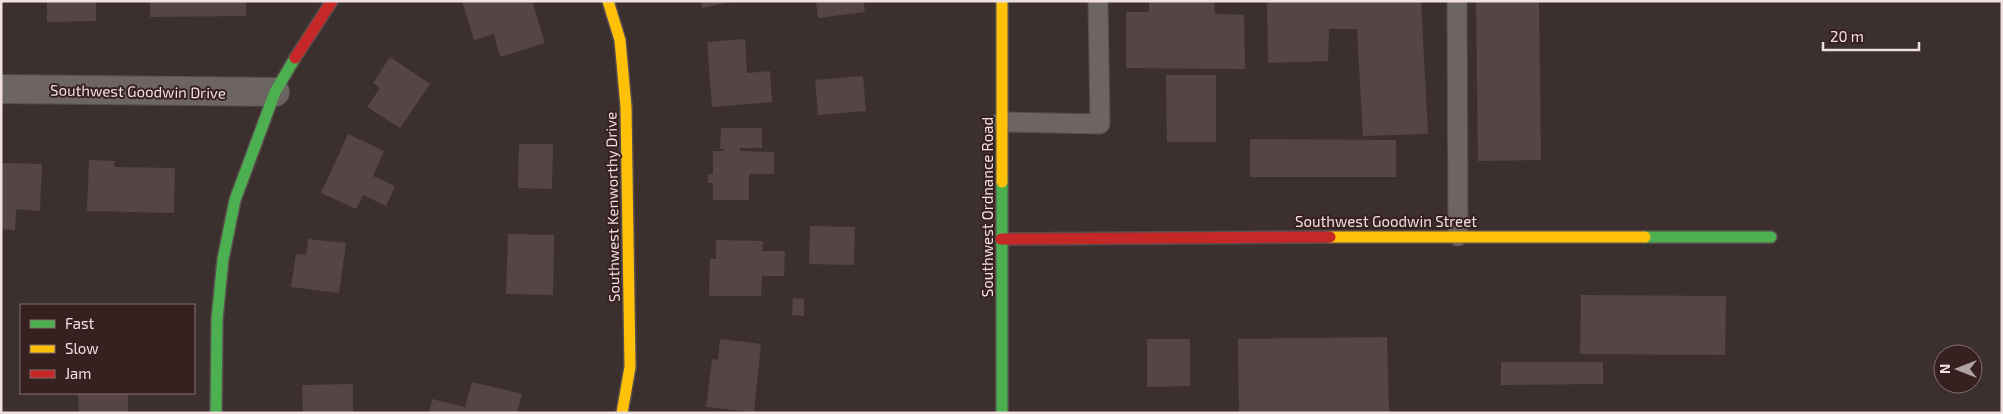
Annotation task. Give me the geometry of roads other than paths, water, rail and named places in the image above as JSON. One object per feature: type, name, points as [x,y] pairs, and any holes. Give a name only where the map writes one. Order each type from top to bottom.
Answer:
[{"type":"street","points":[[216,413],[217,319],[223,259],[235,200],[275,92],[308,36],[332,1]]},
{"type":"street","name":"Southwest Kenworthy Drive","points":[[608,1],[620,40],[626,107],[630,367],[622,413]]},
{"type":"street","name":"Southwest Ordnance Road","points":[[1002,1],[1002,413]]},
{"type":"street","name":"Southwest Goodwin Drive","points":[[1,89],[275,92]]},
{"type":"street","name":"Southwest Goodwin Street","points":[[1001,239],[1458,236],[1771,237]]},
{"type":"lane","points":[[1001,122],[1100,124],[1098,1]]},
{"type":"lane","points":[[1457,1],[1458,236]]}]
